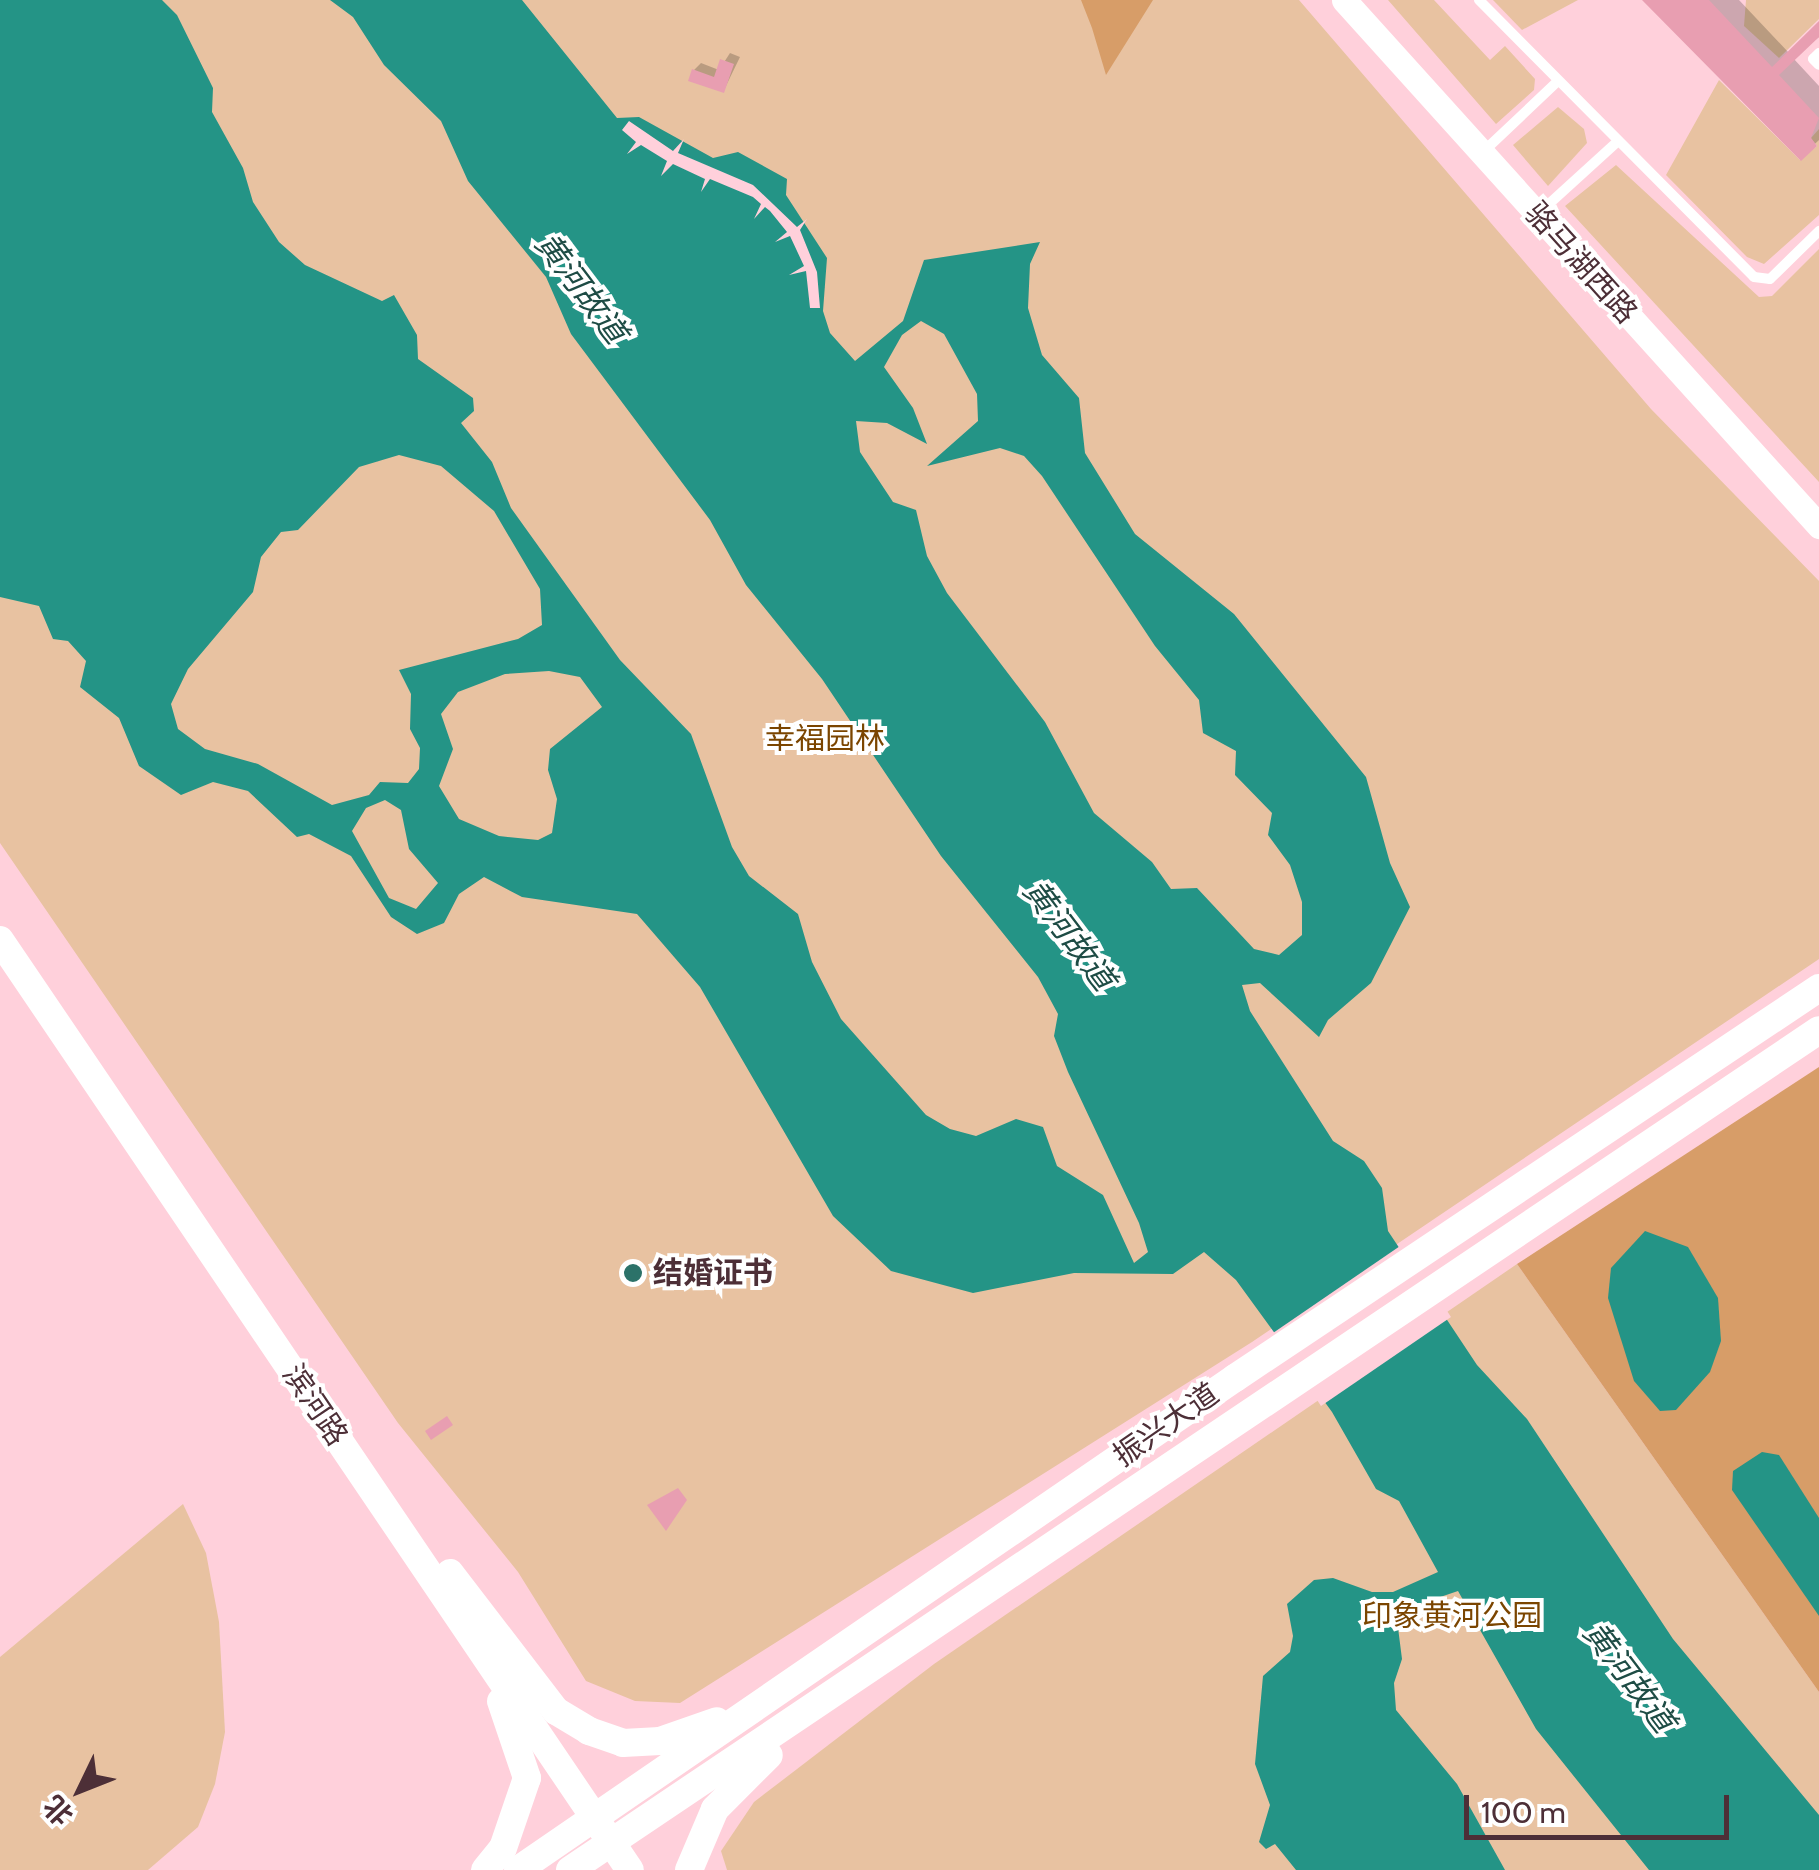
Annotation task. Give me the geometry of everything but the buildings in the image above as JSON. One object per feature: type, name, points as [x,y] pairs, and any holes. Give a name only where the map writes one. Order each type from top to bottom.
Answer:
[{"type":"main road","name":"滨河路","points":[[0,940],[630,1870]]},
{"type":"main road","name":"振兴大道","points":[[570,1870],[603,1831],[848,1645],[1236,1378],[1819,988]]},
{"type":"main road","name":"振兴大道","points":[[518,1870],[603,1831],[892,1654],[1819,1030]]},
{"type":"main road","points":[[395,1524],[448,1570],[556,1711],[623,1742],[698,1732],[848,1645]]},
{"type":"main road","points":[[395,1524],[506,1709],[527,1778],[503,1848],[485,1870]]},
{"type":"main road","points":[[689,1870],[697,1842],[733,1785],[892,1654]]},
{"type":"street","name":"骆马湖西路","points":[[1344,0],[1819,526]]},
{"type":"lane","points":[[1479,0],[1556,83],[1760,281],[1819,231]]},
{"type":"lane","points":[[1819,53],[1813,59],[1819,65]]},
{"type":"lane","points":[[1482,153],[1556,83]]},
{"type":"lane","points":[[1538,215],[1616,143]]},
{"type":"green space","name":"幸福园林","points":[[0,0],[1299,0],[1651,409],[1819,581],[1819,959],[1252,1342],[680,1703],[635,1701],[586,1681],[518,1572],[398,1423],[0,843]]},
{"type":"green space","points":[[1388,0],[1434,0],[1490,60],[1505,46],[1535,79],[1534,90],[1496,124]]},
{"type":"green space","points":[[1493,0],[1578,0],[1522,30]]},
{"type":"green space","points":[[1746,0],[1819,0],[1819,19],[1779,58],[1744,26]]},
{"type":"green space","points":[[1719,80],[1800,160],[1817,146],[1811,138],[1819,129],[1819,215],[1764,264],[1747,257],[1666,175]]},
{"type":"green space","points":[[1558,107],[1584,129],[1587,143],[1548,186],[1513,145]]},
{"type":"green space","points":[[1616,165],[1759,297],[1772,296],[1819,249],[1819,482],[1565,206]]},
{"type":"green space","name":"印象黄河公园","points":[[1517,1264],[1819,1692],[1819,1870],[727,1870],[721,1851],[754,1802],[934,1664]]},
{"type":"green space","points":[[183,1504],[206,1553],[219,1622],[225,1732],[215,1784],[198,1827],[148,1870],[0,1870],[0,1657]]},
{"type":"shaded area","points":[[1081,0],[1153,0],[1106,75],[1092,28]]},
{"type":"shaded area","points":[[1819,1067],[1819,1692],[1517,1264]]},
{"type":"water","name":"黄河故道","points":[[0,0],[162,0],[177,15],[213,88],[212,112],[243,168],[253,202],[279,242],[305,265],[382,301],[394,295],[417,335],[418,359],[473,398],[474,411],[461,423],[492,462],[511,508],[620,660],[691,734],[732,847],[749,876],[798,914],[812,962],[841,1019],[926,1115],[950,1129],[976,1136],[1016,1119],[1043,1127],[1057,1166],[1103,1195],[1134,1263],[1148,1252],[1139,1223],[1068,1072],[1054,1036],[1058,1014],[1038,977],[941,856],[822,679],[746,585],[710,520],[571,334],[546,277],[468,181],[441,121],[384,65],[353,17],[330,0],[522,0],[617,118],[639,117],[713,158],[738,152],[787,179],[786,195],[827,258],[823,311],[830,333],[855,361],[903,321],[924,260],[1040,242],[1030,264],[1028,308],[1042,355],[1079,398],[1085,453],[1135,534],[1234,614],[1366,777],[1390,863],[1410,907],[1371,983],[1328,1020],[1319,1037],[1260,983],[1242,985],[1250,1011],[1333,1141],[1364,1161],[1382,1188],[1388,1231],[1477,1365],[1527,1419],[1673,1639],[1819,1815],[1819,1870],[1649,1870],[1536,1729],[1458,1591],[1396,1612],[1402,1659],[1394,1683],[1396,1710],[1457,1784],[1505,1870],[1296,1870],[1275,1844],[1266,1849],[1259,1842],[1270,1805],[1255,1764],[1263,1676],[1290,1652],[1293,1636],[1287,1604],[1314,1580],[1333,1578],[1372,1592],[1393,1592],[1438,1572],[1399,1501],[1376,1489],[1332,1412],[1236,1280],[1204,1252],[1173,1274],[1074,1273],[973,1293],[891,1271],[833,1216],[700,987],[637,914],[522,897],[484,877],[459,894],[444,923],[417,934],[391,917],[351,856],[309,834],[297,837],[248,791],[213,782],[181,795],[139,766],[119,718],[80,687],[86,661],[68,641],[53,639],[39,606],[0,597]],"holes":[[[921,321],[944,334],[977,394],[978,421],[927,466],[1000,448],[1024,456],[1042,476],[1155,646],[1199,700],[1203,733],[1236,751],[1235,775],[1272,813],[1268,835],[1290,865],[1302,902],[1302,935],[1279,955],[1254,949],[1197,888],[1171,889],[1152,862],[1094,813],[1045,722],[947,593],[927,556],[916,510],[893,502],[860,452],[856,421],[887,423],[927,444],[913,408],[884,367],[902,335]],[[399,455],[441,466],[494,511],[540,589],[542,625],[518,639],[399,670],[411,694],[410,729],[420,748],[419,769],[408,783],[380,782],[369,795],[332,805],[258,764],[205,749],[178,729],[171,704],[188,669],[253,592],[261,557],[281,532],[298,530],[359,467]],[[549,671],[580,677],[602,707],[550,749],[548,770],[557,799],[552,833],[538,840],[499,836],[459,819],[439,786],[453,749],[441,714],[458,692],[505,674]],[[385,800],[401,810],[409,849],[438,883],[416,909],[389,898],[352,831],[366,808]]]},
{"type":"water","points":[[1645,1231],[1688,1247],[1718,1298],[1721,1341],[1710,1372],[1676,1410],[1660,1411],[1634,1381],[1608,1298],[1611,1268]]},
{"type":"water","points":[[1762,1452],[1779,1455],[1819,1518],[1819,1616],[1732,1490],[1733,1471]]},
{"type":"pier","points":[[629,121],[673,151],[684,139],[678,153],[753,185],[797,227],[807,219],[800,230],[817,272],[820,308],[810,308],[806,271],[789,275],[804,266],[790,236],[775,242],[787,232],[770,211],[765,207],[754,219],[761,204],[753,197],[710,179],[701,192],[705,179],[673,164],[661,176],[667,161],[641,145],[627,154],[636,142],[622,130]]},
{"type":"pier","points":[[1403,1244],[1451,1317],[1321,1406],[1273,1333]]},
{"type":"place","name":"结婚证书","points":[[633,1273]]}]
